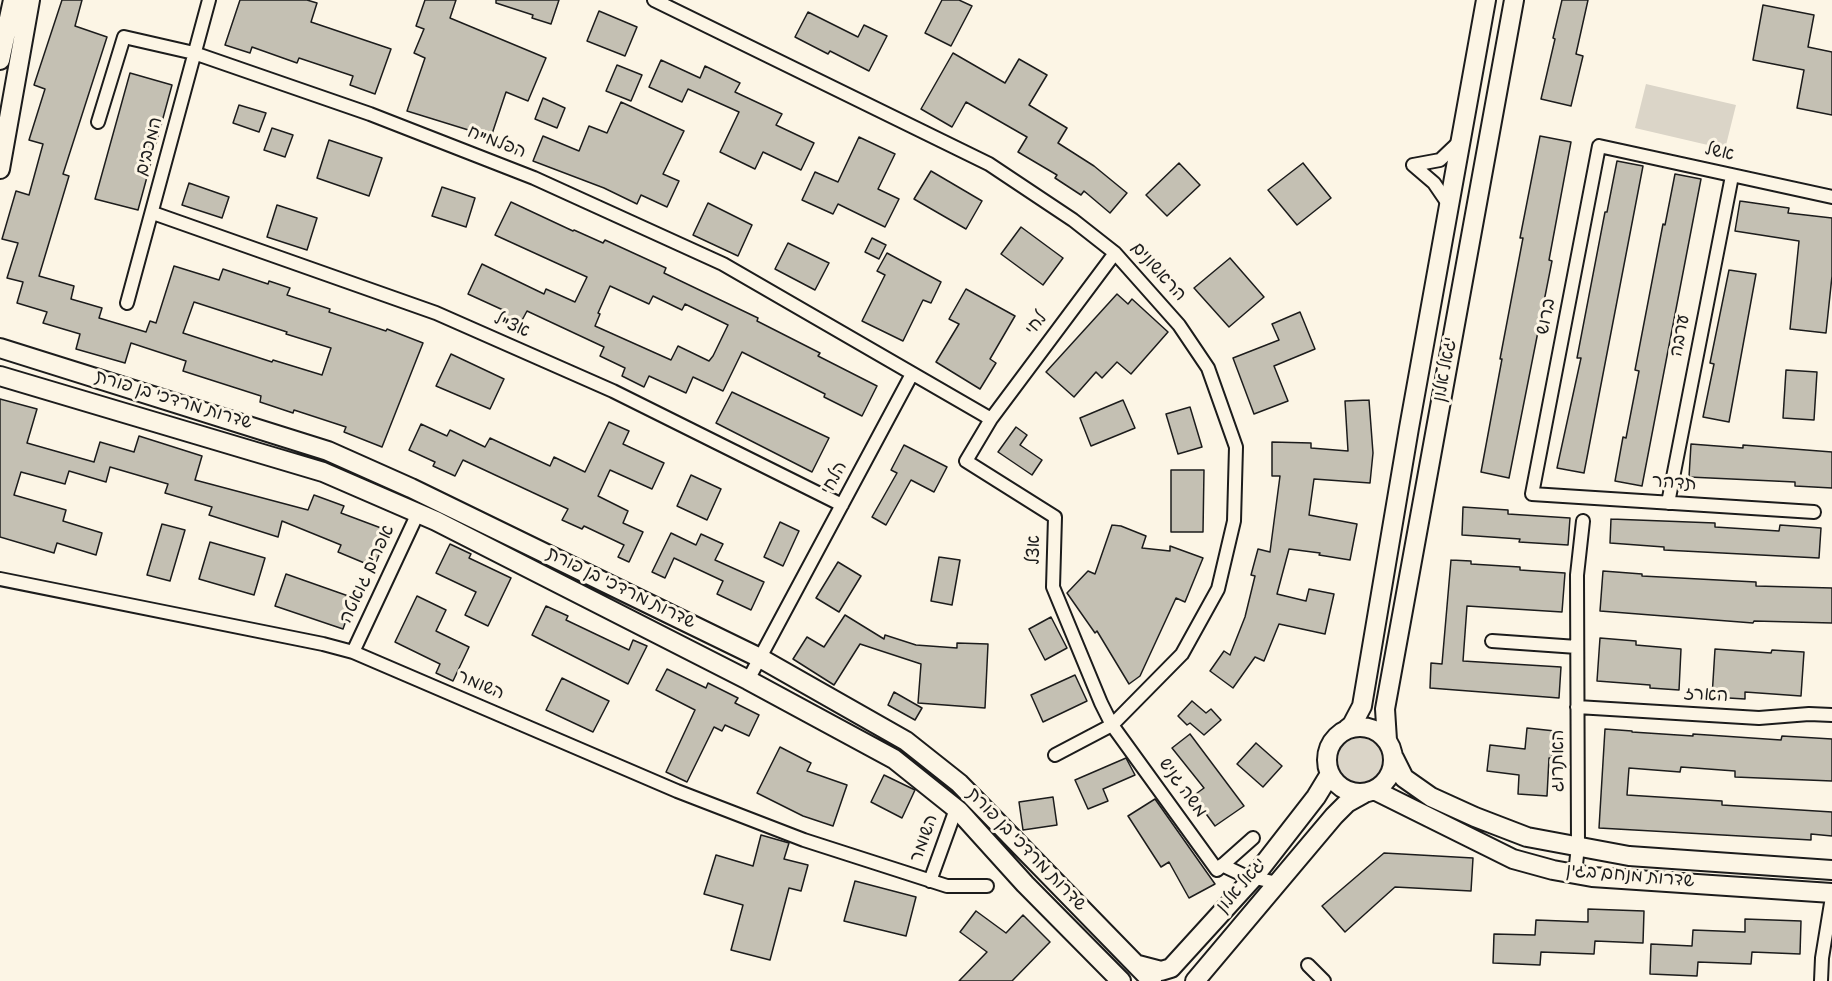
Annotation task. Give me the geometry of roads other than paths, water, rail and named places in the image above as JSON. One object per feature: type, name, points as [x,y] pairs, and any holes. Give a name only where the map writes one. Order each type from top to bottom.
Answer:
[{"type":"street","points":[[0,60],[12,0]]},
{"type":"street","points":[[0,169],[30,0]]},
{"type":"street","name":"המכבים","points":[[127,303],[209,0]]},
{"type":"street","name":"הראשונים","points":[[654,0],[989,164],[1073,220],[1115,253],[1179,325],[1208,368],[1236,447],[1234,521],[1218,589],[1182,654],[1112,725],[1055,755]]},
{"type":"street","name":"יגאל אלון","points":[[1347,729],[1353,725],[1362,706],[1486,0]]},
{"type":"street","name":"יגאל אלון","points":[[1387,740],[1385,709],[1514,0]]},
{"type":"street","name":"הפלמ\"ח","points":[[98,122],[124,37],[194,53],[370,114],[534,178],[723,264],[912,374]]},
{"type":"street","points":[[1449,205],[1434,183],[1413,165],[1440,160],[1461,141]]},
{"type":"street","name":"אשל","points":[[1599,146],[1832,197]]},
{"type":"street","name":"ברוש","points":[[1532,494],[1599,146]]},
{"type":"street","name":"ערבה","points":[[1668,503],[1732,176]]},
{"type":"street","name":"אצ\"ל","points":[[153,213],[435,313],[613,391],[842,505]]},
{"type":"street","name":"לחי","points":[[991,419],[1115,253]]},
{"type":"street","name":"שדרות מרדכי בן פורת","points":[[0,348],[328,451],[411,488],[760,658],[906,741],[959,783],[1152,981]]},
{"type":"street","points":[[912,374],[991,419]]},
{"type":"street","name":"הלחי","points":[[748,680],[912,374]]},
{"type":"street","name":"שדרות מרדכי בן פורת","points":[[0,376],[323,472],[418,513],[748,680],[894,759],[956,808],[1025,884],[1121,981]]},
{"type":"street","name":"אצל","points":[[991,419],[966,461],[1055,517],[1053,587],[1112,725]]},
{"type":"street","name":"תדהר","points":[[1532,494],[1814,512]]},
{"type":"street","name":"אפרים גואטה","points":[[353,652],[418,513]]},
{"type":"street","name":"האתרוג","points":[[1575,874],[1578,846],[1577,575],[1583,522]]},
{"type":"street","name":"השומר","points":[[0,579],[324,644],[353,652],[677,791],[804,840],[947,886],[987,886]]},
{"type":"street","points":[[1492,641],[1577,647]]},
{"type":"street","name":"הארז","points":[[1577,707],[1759,718],[1809,714],[1832,715]]},
{"type":"street","name":"משה גניש","points":[[1112,725],[1217,870],[1222,865],[1253,878],[1277,883]]},
{"type":"street","points":[[1360,727],[1372,729],[1387,740],[1394,758],[1389,777],[1369,792],[1344,789],[1336,783],[1327,764],[1331,743],[1338,735],[1347,729],[1360,727]]},
{"type":"street","name":"שדרות מנחם בגין","points":[[1394,758],[1404,778],[1431,797],[1527,837],[1629,856],[1832,870]]},
{"type":"street","name":"יגאל אלון","points":[[1138,965],[1161,971],[1171,968],[1253,878],[1316,797],[1330,774]]},
{"type":"street","name":"יגאל אלון","points":[[1195,981],[1342,806],[1369,792]]},
{"type":"street","name":"שדרות מנחם בגין","points":[[1369,792],[1513,860],[1575,874],[1832,895]]},
{"type":"street","name":"השומר","points":[[930,881],[956,808]]},
{"type":"street","points":[[1222,865],[1253,838]]},
{"type":"street","points":[[1821,981],[1822,958],[1832,895]]},
{"type":"street","points":[[1308,965],[1324,981]]}]
